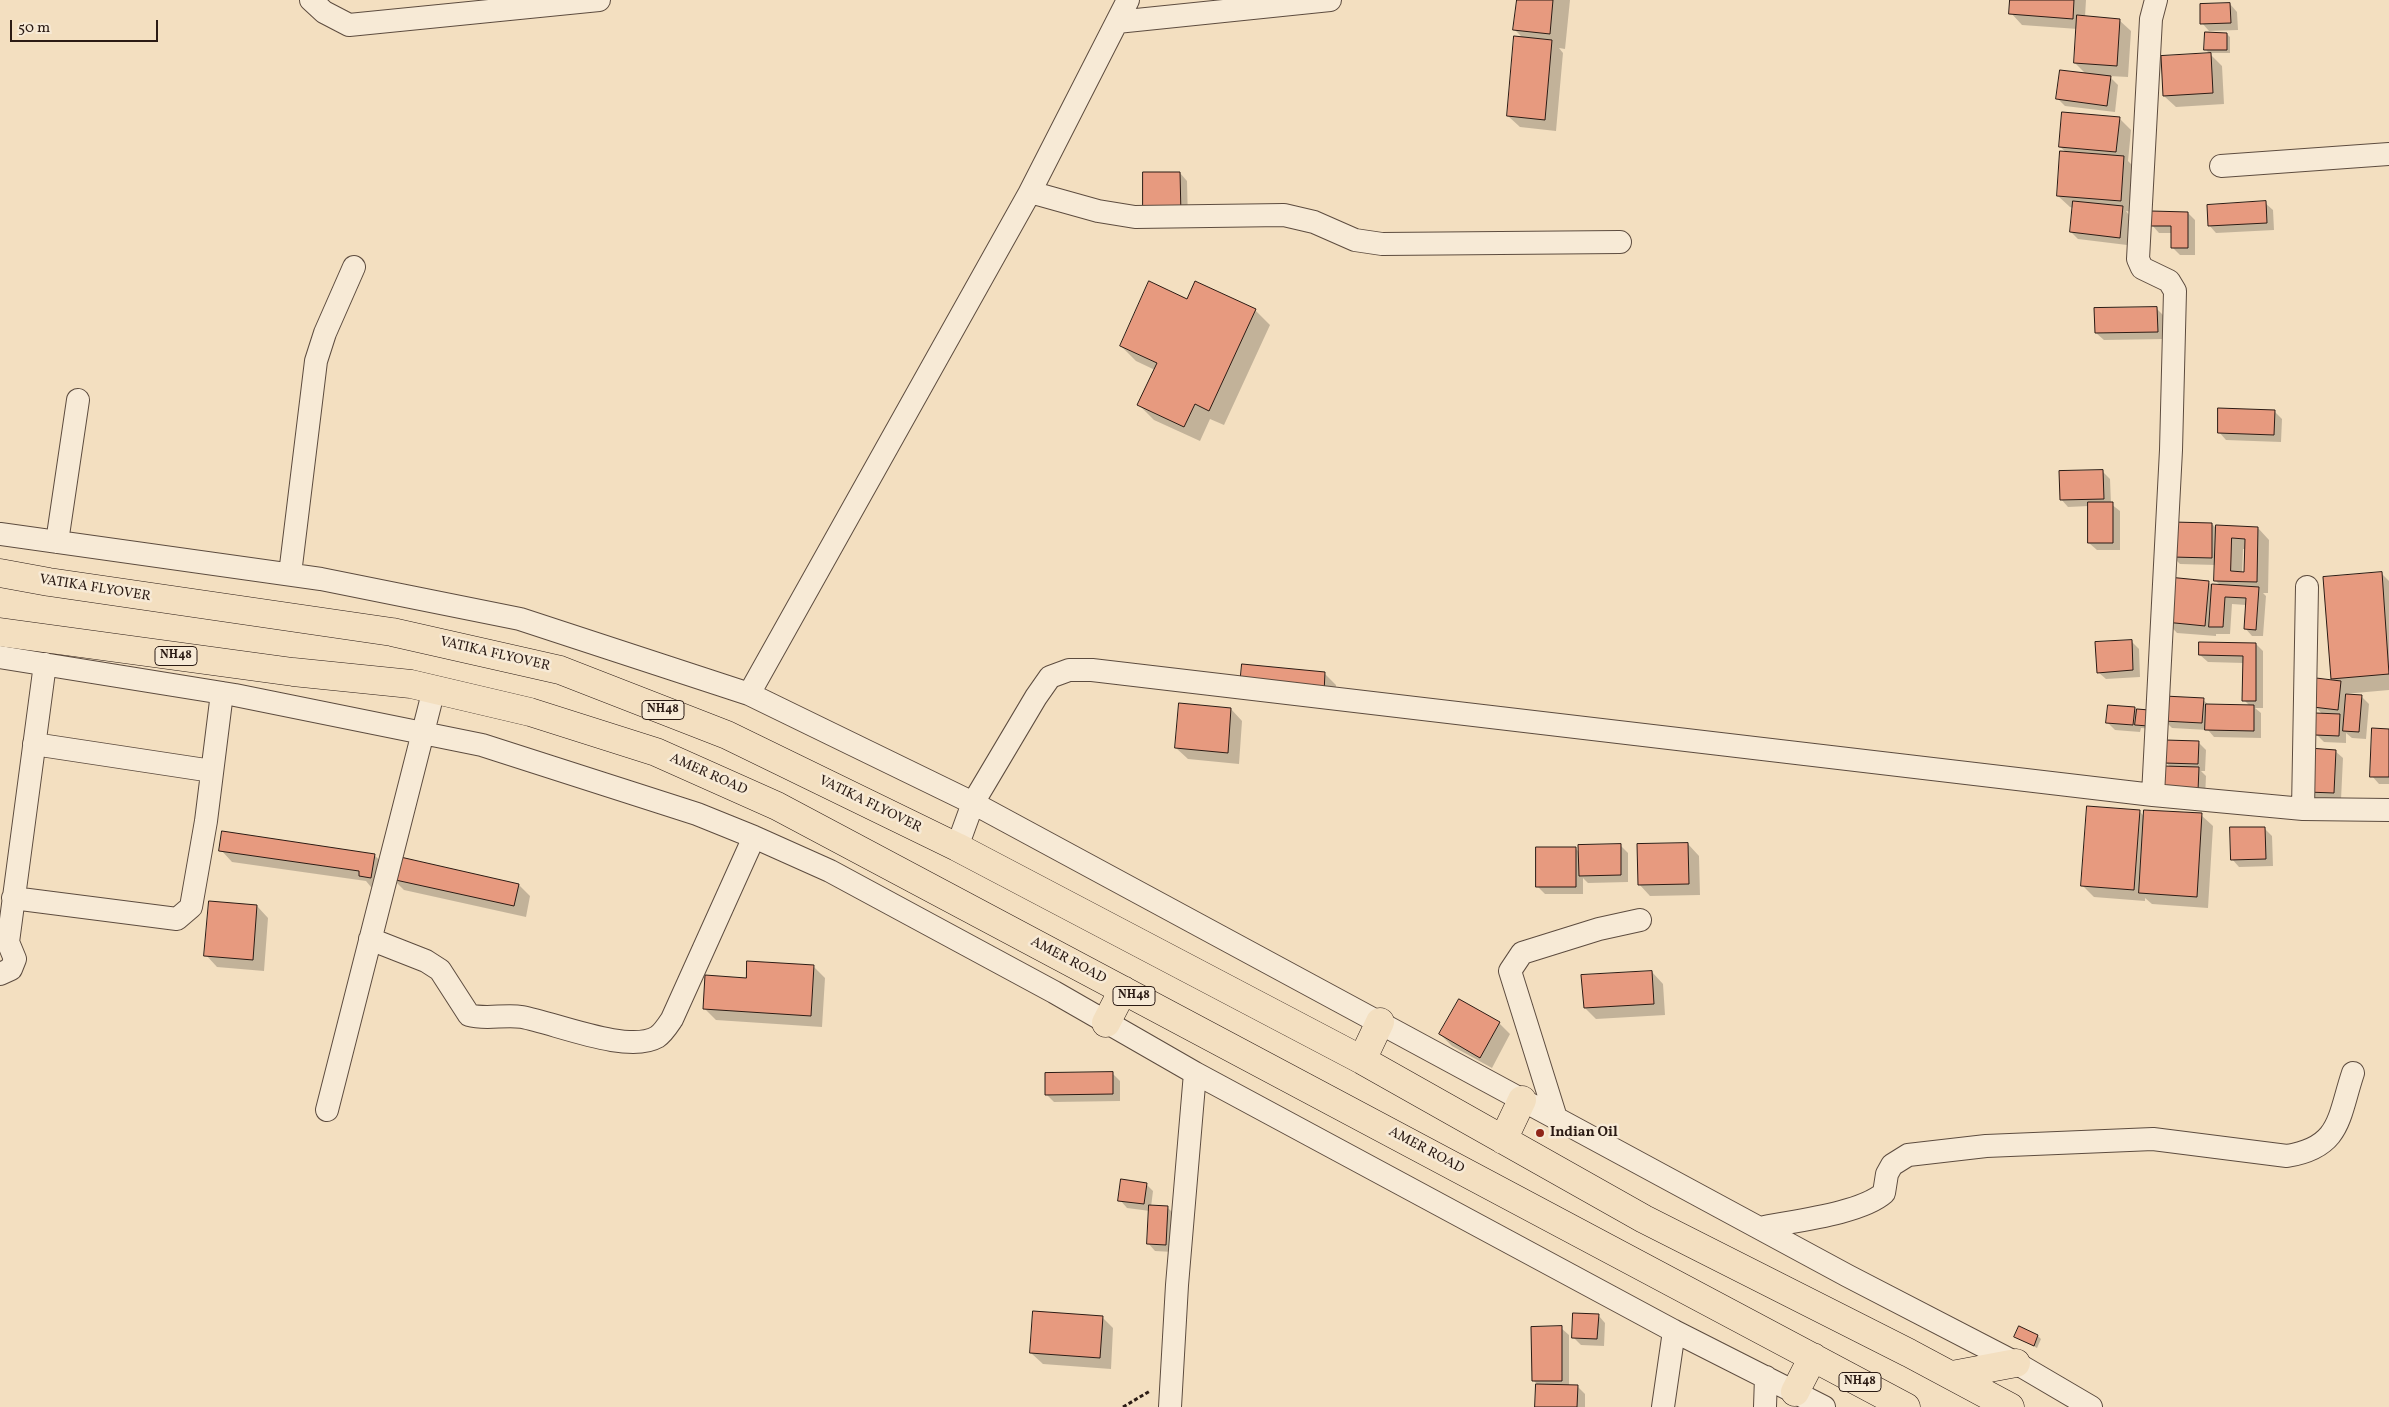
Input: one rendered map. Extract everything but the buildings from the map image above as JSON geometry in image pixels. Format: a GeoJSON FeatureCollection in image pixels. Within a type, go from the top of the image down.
{"type":"FeatureCollection","features":[{"type":"Feature","properties":{"kind":"highway","name":"VATIKA FLYOVER"},"geometry":{"type":"LineString","coordinates":[[0,573],[49,582],[392,632],[560,670],[732,738],[957,847]]}},
{"type":"Feature","properties":{"kind":"highway","name":"NH48"},"geometry":{"type":"LineString","coordinates":[[0,632],[293,672],[411,684],[434,689]]}},
{"type":"Feature","properties":{"kind":"highway","name":"AMER ROAD"},"geometry":{"type":"LineString","coordinates":[[434,689],[530,712],[656,752],[778,806],[1813,1357]]}},
{"type":"Feature","properties":{"kind":"highway","name":"NH48"},"geometry":{"type":"LineString","coordinates":[[957,847],[1362,1060],[1644,1219],[2010,1407]]}},
{"type":"Feature","properties":{"kind":"highway"},"geometry":{"type":"LineString","coordinates":[[1106,1022],[1123,990]]}},
{"type":"Feature","properties":{"kind":"highway"},"geometry":{"type":"LineString","coordinates":[[1362,1060],[1380,1022]]}},
{"type":"Feature","properties":{"kind":"highway"},"geometry":{"type":"LineString","coordinates":[[1503,1140],[1522,1100]]}},
{"type":"Feature","properties":{"kind":"highway","name":"NH48"},"geometry":{"type":"LineString","coordinates":[[1813,1357],[1906,1407]]}},
{"type":"Feature","properties":{"kind":"highway"},"geometry":{"type":"LineString","coordinates":[[1795,1392],[1813,1357]]}},
{"type":"Feature","properties":{"kind":"highway"},"geometry":{"type":"LineString","coordinates":[[1952,1376],[2016,1363]]}},
{"type":"Feature","properties":{"kind":"street"},"geometry":{"type":"LineString","coordinates":[[311,0],[324,12],[349,25],[599,0]]}},
{"type":"Feature","properties":{"kind":"street"},"geometry":{"type":"LineString","coordinates":[[750,694],[1030,192],[1128,0]]}},
{"type":"Feature","properties":{"kind":"street"},"geometry":{"type":"LineString","coordinates":[[1117,22],[1330,0]]}},
{"type":"Feature","properties":{"kind":"street"},"geometry":{"type":"LineString","coordinates":[[2153,795],[2171,450],[2175,291],[2169,281],[2142,268],[2138,259],[2151,19],[2156,0]]}},
{"type":"Feature","properties":{"kind":"street"},"geometry":{"type":"LineString","coordinates":[[2220,166],[2389,154]]}},
{"type":"Feature","properties":{"kind":"street"},"geometry":{"type":"LineString","coordinates":[[1030,192],[1098,211],[1135,217],[1284,215],[1314,222],[1355,240],[1382,244],[1620,242]]}},
{"type":"Feature","properties":{"kind":"street"},"geometry":{"type":"LineString","coordinates":[[290,574],[316,361],[325,333],[354,267]]}},
{"type":"Feature","properties":{"kind":"street"},"geometry":{"type":"LineString","coordinates":[[58,542],[78,400]]}},
{"type":"Feature","properties":{"kind":"street"},"geometry":{"type":"LineString","coordinates":[[0,534],[290,574],[520,619],[750,694],[973,803],[1759,1228],[2016,1363],[2091,1407]]}},
{"type":"Feature","properties":{"kind":"street"},"geometry":{"type":"LineString","coordinates":[[2303,809],[2307,587]]}},
{"type":"Feature","properties":{"kind":"street"},"geometry":{"type":"LineString","coordinates":[[0,657],[222,693],[482,745],[697,814],[754,837],[830,870],[1195,1073],[1674,1331],[1824,1407]]}},
{"type":"Feature","properties":{"kind":"street"},"geometry":{"type":"LineString","coordinates":[[0,974],[12,969],[15,959],[4,941],[14,898],[45,664]]}},
{"type":"Feature","properties":{"kind":"street"},"geometry":{"type":"LineString","coordinates":[[957,847],[973,803],[1036,697],[1050,677],[1069,670],[1092,670],[2153,795],[2303,809],[2389,810]]}},
{"type":"Feature","properties":{"kind":"street"},"geometry":{"type":"LineString","coordinates":[[327,1110],[421,734],[434,689]]}},
{"type":"Feature","properties":{"kind":"street"},"geometry":{"type":"LineString","coordinates":[[14,898],[177,919],[191,907],[222,693]]}},
{"type":"Feature","properties":{"kind":"street"},"geometry":{"type":"LineString","coordinates":[[34,744],[212,771]]}},
{"type":"Feature","properties":{"kind":"street"},"geometry":{"type":"LineString","coordinates":[[370,939],[426,961],[440,970],[469,1015],[477,1017],[523,1017],[626,1042],[645,1040],[657,1036],[672,1019],[754,837]]}},
{"type":"Feature","properties":{"kind":"street"},"geometry":{"type":"LineString","coordinates":[[1556,1118],[1510,971],[1514,961],[1522,953],[1599,929],[1640,920]]}},
{"type":"Feature","properties":{"kind":"street"},"geometry":{"type":"LineString","coordinates":[[1170,1407],[1177,1285],[1195,1073]]}},
{"type":"Feature","properties":{"kind":"street"},"geometry":{"type":"LineString","coordinates":[[1759,1228],[1853,1208],[1874,1201],[1884,1193],[1887,1174],[1892,1165],[1908,1155],[1986,1146],[2153,1139],[2287,1156],[2301,1154],[2319,1146],[2335,1132],[2354,1074]]}},
{"type":"Feature","properties":{"kind":"street"},"geometry":{"type":"LineString","coordinates":[[1663,1407],[1674,1331]]}},
{"type":"Feature","properties":{"kind":"street"},"geometry":{"type":"LineString","coordinates":[[1765,1407],[1766,1377]]}},
{"type":"Feature","properties":{"kind":"path"},"geometry":{"type":"LineString","coordinates":[[1123,1407],[1172,1377]]}},
{"type":"Feature","properties":{"kind":"place","name":"Indian Oil"},"geometry":{"type":"Point","coordinates":[1540,1133]}}]}
